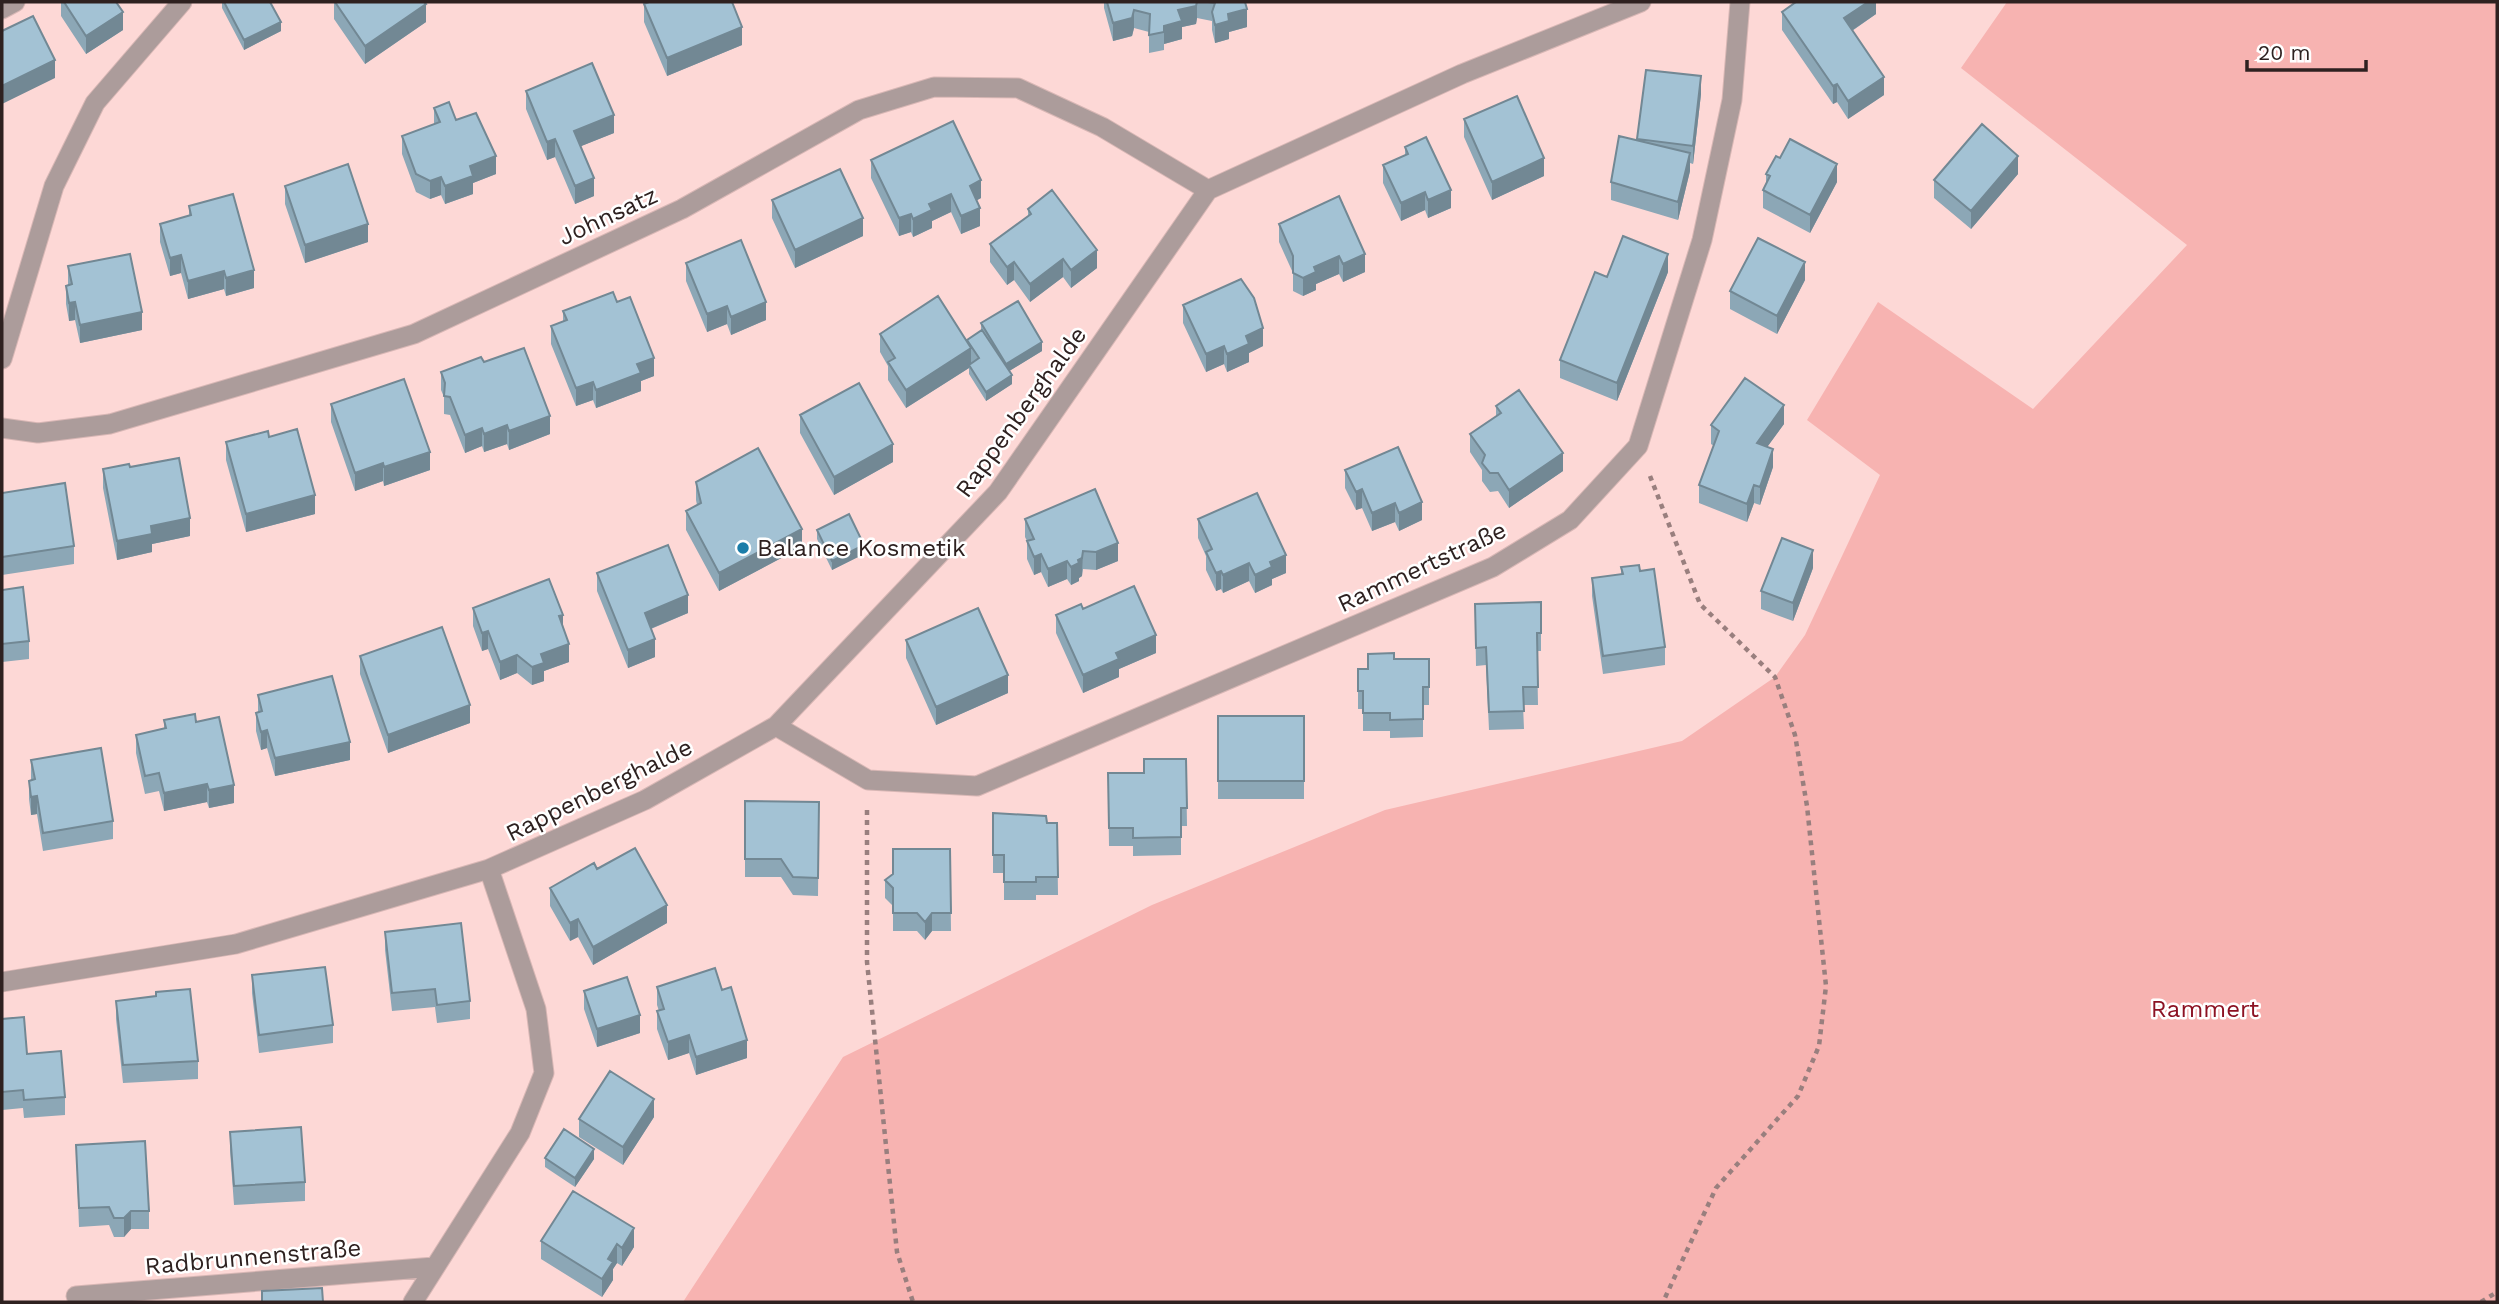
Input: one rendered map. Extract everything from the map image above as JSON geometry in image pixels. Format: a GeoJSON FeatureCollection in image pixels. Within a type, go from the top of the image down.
{"type":"FeatureCollection","features":[{"type":"Feature","properties":{"kind":"street"},"geometry":{"type":"LineString","coordinates":[[2,9],[15,2]]}},
{"type":"Feature","properties":{"kind":"street"},"geometry":{"type":"LineString","coordinates":[[2,359],[54,186],[95,103],[182,2]]}},
{"type":"Feature","properties":{"kind":"street"},"geometry":{"type":"LineString","coordinates":[[1208,190],[1462,74],[1641,2]]}},
{"type":"Feature","properties":{"kind":"street","name":"Rammertstraße"},"geometry":{"type":"LineString","coordinates":[[776,726],[867,780],[977,786],[1493,568],[1570,520],[1638,446],[1702,240],[1732,100],[1740,2]]}},
{"type":"Feature","properties":{"kind":"street","name":"Johnsatz"},"geometry":{"type":"LineString","coordinates":[[2,428],[38,433],[110,424],[414,334],[682,209],[859,110],[934,87],[1018,88],[1102,127],[1208,190]]}},
{"type":"Feature","properties":{"kind":"street","name":"Rappenberghalde"},"geometry":{"type":"LineString","coordinates":[[2,982],[236,944],[489,869],[645,800],[776,726],[998,492],[1208,190]]}},
{"type":"Feature","properties":{"kind":"street"},"geometry":{"type":"LineString","coordinates":[[413,1302],[520,1133],[544,1073],[536,1009],[489,869]]}},
{"type":"Feature","properties":{"kind":"street","name":"Radbrunnenstraße"},"geometry":{"type":"LineString","coordinates":[[76,1296],[434,1267]]}},
{"type":"Feature","properties":{"kind":"path"},"geometry":{"type":"LineString","coordinates":[[1638,446],[1700,604],[1774,677],[1794,735],[1807,806],[1826,986],[1819,1046],[1798,1096],[1716,1188],[1663,1302]]}},
{"type":"Feature","properties":{"kind":"path"},"geometry":{"type":"LineString","coordinates":[[867,780],[867,962],[897,1252],[913,1302]]}},
{"type":"Feature","properties":{"kind":"path"},"geometry":{"type":"LineString","coordinates":[[2482,1302],[2497,1292]]}},
{"type":"Feature","properties":{"kind":"green space","name":"Rammert"},"geometry":{"type":"Polygon","coordinates":[[[2007,2],[2497,2],[2497,1302],[683,1302],[843,1057],[1152,905],[1385,810],[1682,741],[1775,677],[1805,635],[1880,475],[1807,420],[1878,302],[2033,409],[2187,245],[1961,68],[2007,2]]]}},
{"type":"Feature","properties":{"kind":"building"},"geometry":{"type":"Polygon","coordinates":[[[64,2],[116,2],[123,12],[86,36],[64,2]]]}},
{"type":"Feature","properties":{"kind":"building"},"geometry":{"type":"Polygon","coordinates":[[[224,2],[270,2],[281,22],[244,40],[224,2]]]}},
{"type":"Feature","properties":{"kind":"building"},"geometry":{"type":"Polygon","coordinates":[[[335,2],[424,2],[426,4],[365,46],[335,2]]]}},
{"type":"Feature","properties":{"kind":"building"},"geometry":{"type":"Polygon","coordinates":[[[732,2],[742,27],[667,58],[644,4],[732,2]]]}},
{"type":"Feature","properties":{"kind":"building"},"geometry":{"type":"Polygon","coordinates":[[[1107,2],[1197,2],[1196,6],[1178,10],[1182,21],[1164,26],[1164,32],[1149,35],[1150,14],[1134,10],[1132,18],[1113,23],[1107,2]]]}},
{"type":"Feature","properties":{"kind":"building"},"geometry":{"type":"Polygon","coordinates":[[[1208,2],[1245,2],[1247,9],[1228,14],[1229,21],[1215,25],[1212,12],[1215,3],[1208,2]]]}},
{"type":"Feature","properties":{"kind":"building"},"geometry":{"type":"Polygon","coordinates":[[[1796,2],[1868,2],[1844,18],[1884,77],[1848,101],[1837,84],[1833,86],[1782,12],[1796,2]]]}},
{"type":"Feature","properties":{"kind":"building"},"geometry":{"type":"Polygon","coordinates":[[[33,16],[55,60],[2,86],[2,31],[33,16]]]}},
{"type":"Feature","properties":{"kind":"building"},"geometry":{"type":"Polygon","coordinates":[[[592,63],[614,115],[574,131],[594,178],[575,186],[555,139],[547,142],[526,91],[592,63]]]}},
{"type":"Feature","properties":{"kind":"building"},"geometry":{"type":"Polygon","coordinates":[[[1646,70],[1701,76],[1693,146],[1637,139],[1646,70]]]}},
{"type":"Feature","properties":{"kind":"building"},"geometry":{"type":"Polygon","coordinates":[[[1517,96],[1544,158],[1492,182],[1464,119],[1517,96]]]}},
{"type":"Feature","properties":{"kind":"building"},"geometry":{"type":"Polygon","coordinates":[[[449,102],[456,120],[476,113],[496,156],[470,166],[473,176],[445,186],[441,177],[430,181],[416,174],[402,136],[440,122],[434,108],[449,102]]]}},
{"type":"Feature","properties":{"kind":"building"},"geometry":{"type":"Polygon","coordinates":[[[953,121],[981,180],[970,186],[980,208],[961,216],[951,194],[929,204],[932,210],[913,219],[911,214],[899,218],[871,160],[953,121]]]}},
{"type":"Feature","properties":{"kind":"building"},"geometry":{"type":"Polygon","coordinates":[[[1982,124],[2018,156],[1971,211],[1934,180],[1982,124]]]}},
{"type":"Feature","properties":{"kind":"building"},"geometry":{"type":"Polygon","coordinates":[[[1619,136],[1690,153],[1678,202],[1611,182],[1619,136]]]}},
{"type":"Feature","properties":{"kind":"building"},"geometry":{"type":"Polygon","coordinates":[[[1426,137],[1451,190],[1428,200],[1425,192],[1401,203],[1383,165],[1408,154],[1405,147],[1426,137]]]}},
{"type":"Feature","properties":{"kind":"building"},"geometry":{"type":"Polygon","coordinates":[[[1790,139],[1837,164],[1810,215],[1763,190],[1770,176],[1766,174],[1776,156],[1780,158],[1790,139]]]}},
{"type":"Feature","properties":{"kind":"building"},"geometry":{"type":"Polygon","coordinates":[[[348,164],[368,224],[305,245],[285,186],[348,164]]]}},
{"type":"Feature","properties":{"kind":"building"},"geometry":{"type":"Polygon","coordinates":[[[840,169],[863,218],[795,250],[772,200],[840,169]]]}},
{"type":"Feature","properties":{"kind":"building"},"geometry":{"type":"Polygon","coordinates":[[[1052,190],[1097,250],[1071,270],[1063,259],[1030,284],[1014,262],[1007,267],[990,244],[1031,214],[1028,209],[1052,190]]]}},
{"type":"Feature","properties":{"kind":"building"},"geometry":{"type":"Polygon","coordinates":[[[233,194],[254,270],[226,278],[224,271],[188,281],[181,255],[170,258],[160,224],[191,215],[189,206],[233,194]]]}},
{"type":"Feature","properties":{"kind":"building"},"geometry":{"type":"Polygon","coordinates":[[[1339,196],[1365,254],[1343,264],[1339,256],[1314,267],[1316,272],[1303,278],[1293,273],[1293,256],[1279,224],[1339,196]]]}},
{"type":"Feature","properties":{"kind":"building"},"geometry":{"type":"Polygon","coordinates":[[[1623,236],[1668,254],[1617,383],[1560,360],[1595,272],[1607,277],[1623,236]]]}},
{"type":"Feature","properties":{"kind":"building"},"geometry":{"type":"Polygon","coordinates":[[[1758,238],[1805,262],[1777,316],[1730,291],[1758,238]]]}},
{"type":"Feature","properties":{"kind":"building"},"geometry":{"type":"Polygon","coordinates":[[[741,240],[766,302],[731,317],[727,306],[707,314],[686,263],[741,240]]]}},
{"type":"Feature","properties":{"kind":"building"},"geometry":{"type":"Polygon","coordinates":[[[130,254],[142,312],[80,325],[75,302],[69,303],[66,286],[72,284],[68,266],[130,254]]]}},
{"type":"Feature","properties":{"kind":"building"},"geometry":{"type":"Polygon","coordinates":[[[1241,279],[1254,298],[1263,328],[1246,336],[1249,344],[1227,354],[1224,346],[1206,354],[1183,305],[1241,279]]]}},
{"type":"Feature","properties":{"kind":"building"},"geometry":{"type":"Polygon","coordinates":[[[613,292],[617,302],[630,297],[654,358],[637,364],[641,373],[596,390],[593,382],[576,388],[551,326],[567,320],[563,311],[613,292]]]}},
{"type":"Feature","properties":{"kind":"building"},"geometry":{"type":"Polygon","coordinates":[[[938,296],[971,348],[906,390],[888,362],[895,358],[880,334],[938,296]]]}},
{"type":"Feature","properties":{"kind":"building"},"geometry":{"type":"Polygon","coordinates":[[[1018,301],[1042,342],[1006,364],[981,323],[1018,301]]]}},
{"type":"Feature","properties":{"kind":"building"},"geometry":{"type":"Polygon","coordinates":[[[982,330],[1012,375],[986,392],[969,365],[979,358],[967,340],[982,330]]]}},
{"type":"Feature","properties":{"kind":"building"},"geometry":{"type":"Polygon","coordinates":[[[524,348],[550,416],[509,431],[507,425],[484,434],[482,428],[465,435],[450,397],[444,396],[445,383],[441,372],[481,357],[484,362],[524,348]]]}},
{"type":"Feature","properties":{"kind":"building"},"geometry":{"type":"Polygon","coordinates":[[[1745,378],[1784,405],[1757,443],[1773,449],[1760,487],[1754,485],[1747,504],[1699,485],[1719,431],[1711,425],[1745,378]]]}},
{"type":"Feature","properties":{"kind":"building"},"geometry":{"type":"Polygon","coordinates":[[[404,379],[430,452],[355,473],[331,404],[404,379]]]}},
{"type":"Feature","properties":{"kind":"building"},"geometry":{"type":"Polygon","coordinates":[[[859,383],[893,444],[834,477],[800,415],[859,383]]]}},
{"type":"Feature","properties":{"kind":"building"},"geometry":{"type":"Polygon","coordinates":[[[1519,390],[1563,453],[1509,490],[1498,473],[1490,473],[1482,463],[1485,455],[1470,434],[1501,413],[1496,406],[1519,390]]]}},
{"type":"Feature","properties":{"kind":"building"},"geometry":{"type":"Polygon","coordinates":[[[297,429],[315,495],[246,514],[226,442],[268,431],[269,437],[297,429]]]}},
{"type":"Feature","properties":{"kind":"building"},"geometry":{"type":"Polygon","coordinates":[[[1398,447],[1422,502],[1399,513],[1395,503],[1372,513],[1362,489],[1356,492],[1345,470],[1398,447]]]}},
{"type":"Feature","properties":{"kind":"building"},"geometry":{"type":"Polygon","coordinates":[[[758,448],[802,529],[719,573],[686,511],[701,503],[696,482],[758,448]]]}},
{"type":"Feature","properties":{"kind":"building"},"geometry":{"type":"Polygon","coordinates":[[[179,458],[190,518],[151,526],[152,534],[117,541],[103,469],[179,458]]]}},
{"type":"Feature","properties":{"kind":"building"},"geometry":{"type":"Polygon","coordinates":[[[65,483],[74,546],[2,557],[2,493],[65,483]]]}},
{"type":"Feature","properties":{"kind":"building"},"geometry":{"type":"Polygon","coordinates":[[[1095,489],[1118,543],[1096,552],[1083,551],[1079,563],[1071,567],[1067,561],[1048,569],[1041,554],[1034,557],[1027,541],[1034,539],[1025,519],[1095,489]]]}},
{"type":"Feature","properties":{"kind":"building"},"geometry":{"type":"Polygon","coordinates":[[[1257,493],[1286,555],[1270,562],[1272,567],[1255,575],[1249,563],[1223,575],[1221,571],[1216,573],[1206,552],[1212,549],[1198,519],[1257,493]]]}},
{"type":"Feature","properties":{"kind":"building"},"geometry":{"type":"Polygon","coordinates":[[[849,514],[864,545],[832,561],[817,530],[849,514]]]}},
{"type":"Feature","properties":{"kind":"building"},"geometry":{"type":"Polygon","coordinates":[[[1782,538],[1813,550],[1793,603],[1761,591],[1782,538]]]}},
{"type":"Feature","properties":{"kind":"building"},"geometry":{"type":"Polygon","coordinates":[[[668,545],[688,595],[645,613],[655,639],[628,650],[597,573],[668,545]]]}},
{"type":"Feature","properties":{"kind":"building"},"geometry":{"type":"Polygon","coordinates":[[[1639,565],[1640,571],[1654,569],[1665,647],[1603,656],[1592,578],[1623,574],[1621,567],[1639,565]]]}},
{"type":"Feature","properties":{"kind":"building"},"geometry":{"type":"Polygon","coordinates":[[[549,579],[563,615],[559,616],[569,644],[541,654],[544,663],[532,667],[517,655],[500,662],[488,631],[482,633],[473,608],[549,579]]]}},
{"type":"Feature","properties":{"kind":"building"},"geometry":{"type":"Polygon","coordinates":[[[1134,586],[1156,635],[1116,653],[1119,659],[1083,675],[1056,615],[1081,604],[1083,609],[1134,586]]]}},
{"type":"Feature","properties":{"kind":"building"},"geometry":{"type":"Polygon","coordinates":[[[23,587],[29,641],[2,644],[2,590],[23,587]]]}},
{"type":"Feature","properties":{"kind":"building"},"geometry":{"type":"Polygon","coordinates":[[[1541,602],[1541,633],[1537,633],[1538,687],[1523,687],[1524,711],[1489,712],[1486,647],[1476,648],[1475,604],[1541,602]]]}},
{"type":"Feature","properties":{"kind":"building"},"geometry":{"type":"Polygon","coordinates":[[[978,608],[1008,675],[936,707],[906,640],[978,608]]]}},
{"type":"Feature","properties":{"kind":"building"},"geometry":{"type":"Polygon","coordinates":[[[442,627],[470,705],[388,735],[360,656],[442,627]]]}},
{"type":"Feature","properties":{"kind":"building"},"geometry":{"type":"Polygon","coordinates":[[[1394,653],[1394,659],[1429,659],[1429,687],[1423,687],[1423,719],[1390,720],[1390,713],[1363,713],[1363,691],[1358,691],[1358,669],[1368,669],[1368,654],[1394,653]]]}},
{"type":"Feature","properties":{"kind":"building"},"geometry":{"type":"Polygon","coordinates":[[[332,676],[350,742],[275,758],[267,730],[261,732],[256,713],[262,711],[258,695],[332,676]]]}},
{"type":"Feature","properties":{"kind":"building"},"geometry":{"type":"Polygon","coordinates":[[[195,714],[196,722],[219,717],[234,785],[209,790],[207,784],[164,793],[159,773],[145,776],[136,735],[166,728],[164,720],[195,714]]]}},
{"type":"Feature","properties":{"kind":"building"},"geometry":{"type":"Polygon","coordinates":[[[1218,716],[1304,716],[1304,781],[1218,781],[1218,716]]]}},
{"type":"Feature","properties":{"kind":"building"},"geometry":{"type":"Polygon","coordinates":[[[101,748],[113,821],[43,833],[37,796],[31,797],[29,781],[35,779],[31,760],[101,748]]]}},
{"type":"Feature","properties":{"kind":"building"},"geometry":{"type":"Polygon","coordinates":[[[1144,759],[1186,759],[1187,808],[1181,808],[1181,837],[1133,838],[1133,828],[1109,828],[1108,773],[1144,773],[1144,759]]]}},
{"type":"Feature","properties":{"kind":"building"},"geometry":{"type":"Polygon","coordinates":[[[745,801],[819,802],[818,878],[793,877],[781,859],[745,859],[745,801]]]}},
{"type":"Feature","properties":{"kind":"building"},"geometry":{"type":"Polygon","coordinates":[[[993,813],[1046,816],[1047,823],[1057,823],[1058,877],[1036,877],[1036,882],[1004,882],[1004,855],[993,855],[993,813]]]}},
{"type":"Feature","properties":{"kind":"building"},"geometry":{"type":"Polygon","coordinates":[[[635,848],[667,905],[593,947],[578,919],[570,923],[550,888],[594,863],[597,869],[635,848]]]}},
{"type":"Feature","properties":{"kind":"building"},"geometry":{"type":"Polygon","coordinates":[[[893,849],[950,849],[951,913],[932,913],[925,922],[917,913],[893,913],[893,888],[885,880],[893,874],[893,849]]]}},
{"type":"Feature","properties":{"kind":"building"},"geometry":{"type":"Polygon","coordinates":[[[461,923],[470,1001],[437,1005],[435,989],[392,993],[385,932],[461,923]]]}},
{"type":"Feature","properties":{"kind":"building"},"geometry":{"type":"Polygon","coordinates":[[[325,967],[333,1025],[259,1035],[252,975],[325,967]]]}},
{"type":"Feature","properties":{"kind":"building"},"geometry":{"type":"Polygon","coordinates":[[[715,968],[722,990],[731,987],[747,1040],[696,1057],[689,1035],[668,1042],[657,1011],[664,1009],[657,987],[715,968]]]}},
{"type":"Feature","properties":{"kind":"building"},"geometry":{"type":"Polygon","coordinates":[[[627,977],[640,1015],[597,1029],[584,991],[627,977]]]}},
{"type":"Feature","properties":{"kind":"building"},"geometry":{"type":"Polygon","coordinates":[[[190,989],[198,1061],[123,1065],[116,1001],[156,996],[156,992],[190,989]]]}},
{"type":"Feature","properties":{"kind":"building"},"geometry":{"type":"Polygon","coordinates":[[[24,1017],[27,1054],[61,1051],[65,1097],[24,1100],[23,1090],[2,1092],[2,1019],[24,1017]]]}},
{"type":"Feature","properties":{"kind":"building"},"geometry":{"type":"Polygon","coordinates":[[[610,1071],[654,1099],[623,1147],[579,1119],[610,1071]]]}},
{"type":"Feature","properties":{"kind":"building"},"geometry":{"type":"Polygon","coordinates":[[[301,1127],[305,1182],[234,1186],[230,1132],[301,1127]]]}},
{"type":"Feature","properties":{"kind":"building"},"geometry":{"type":"Polygon","coordinates":[[[564,1129],[594,1149],[575,1178],[545,1158],[564,1129]]]}},
{"type":"Feature","properties":{"kind":"building"},"geometry":{"type":"Polygon","coordinates":[[[145,1141],[149,1211],[131,1211],[124,1218],[114,1218],[109,1207],[79,1208],[76,1145],[145,1141]]]}},
{"type":"Feature","properties":{"kind":"building"},"geometry":{"type":"Polygon","coordinates":[[[573,1191],[634,1228],[622,1248],[617,1244],[608,1259],[613,1262],[602,1279],[541,1241],[573,1191]]]}},
{"type":"Feature","properties":{"kind":"building"},"geometry":{"type":"Polygon","coordinates":[[[322,1288],[323,1302],[262,1302],[262,1291],[322,1288]]]}},
{"type":"Feature","properties":{"kind":"place","name":"Balance Kosmetik"},"geometry":{"type":"Point","coordinates":[743,548]}}]}
